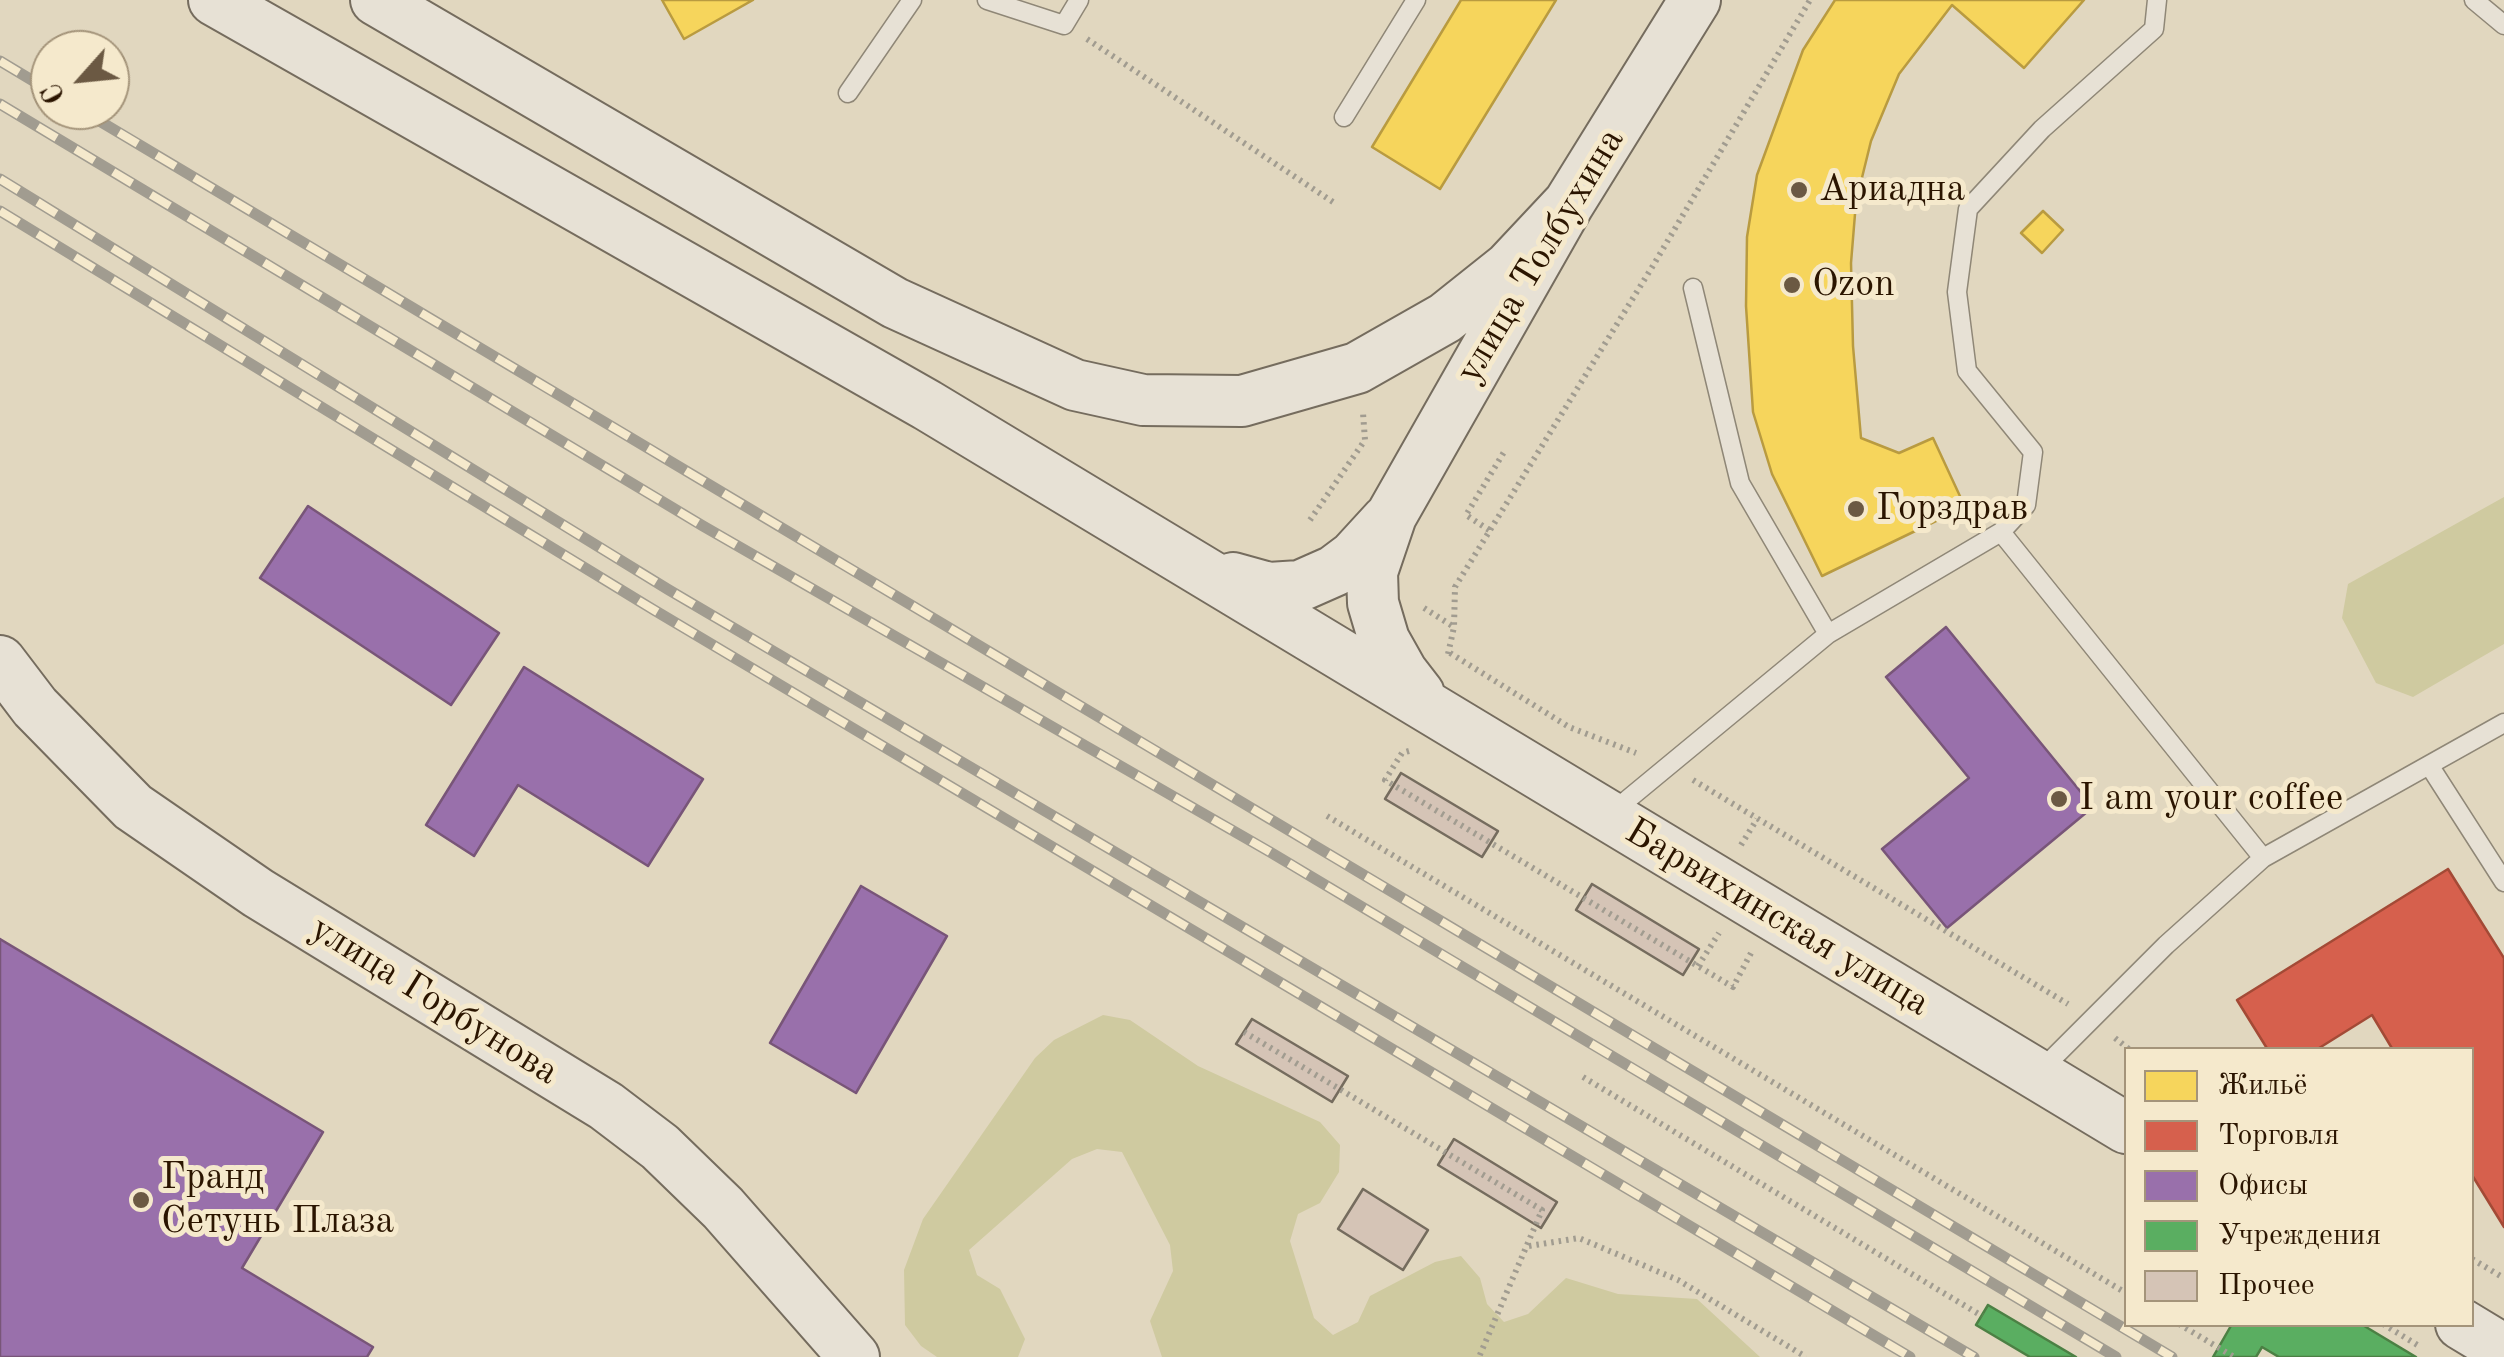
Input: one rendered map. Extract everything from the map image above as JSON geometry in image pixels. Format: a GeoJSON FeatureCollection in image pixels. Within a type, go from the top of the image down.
{"type":"FeatureCollection","features":[{"type":"Feature","properties":{"kind":"street","name":"Барвихинская улица"},"geometry":{"type":"LineString","coordinates":[[214,0],[928,405],[2124,1127]]}},
{"type":"Feature","properties":{"kind":"street"},"geometry":{"type":"LineString","coordinates":[[376,0],[895,303],[1075,385],[1142,400],[1242,400],[1356,368],[1445,318],[1510,266],[1569,203]]}},
{"type":"Feature","properties":{"kind":"street","name":"улица Толбухина"},"geometry":{"type":"LineString","coordinates":[[1428,706],[1384,640],[1373,603],[1372,572],[1391,516],[1569,203],[1696,0]]}},
{"type":"Feature","properties":{"kind":"street","name":"улица Толбухина"},"geometry":{"type":"LineString","coordinates":[[1206,571],[1269,588],[1300,586],[1354,556],[1391,516]]}},
{"type":"Feature","properties":{"kind":"street","name":"улица Горбунова"},"geometry":{"type":"LineString","coordinates":[[0,661],[35,707],[133,807],[258,892],[606,1106],[660,1147],[723,1208],[840,1352]]}},
{"type":"Feature","properties":{"kind":"street"},"geometry":{"type":"LineString","coordinates":[[2442,1337],[2504,1350]]}},
{"type":"Feature","properties":{"kind":"lane"},"geometry":{"type":"LineString","coordinates":[[848,94],[912,0]]}},
{"type":"Feature","properties":{"kind":"lane"},"geometry":{"type":"LineString","coordinates":[[987,0],[1064,25],[1079,0]]}},
{"type":"Feature","properties":{"kind":"lane"},"geometry":{"type":"LineString","coordinates":[[1344,117],[1416,0]]}},
{"type":"Feature","properties":{"kind":"lane"},"geometry":{"type":"LineString","coordinates":[[1609,816],[1828,634],[2001,532],[2026,505],[2032,452],[1967,372],[1957,292],[1968,208],[2042,129],[2154,29],[2157,0]]}},
{"type":"Feature","properties":{"kind":"lane"},"geometry":{"type":"LineString","coordinates":[[2474,0],[2504,26]]}},
{"type":"Feature","properties":{"kind":"lane"},"geometry":{"type":"LineString","coordinates":[[1693,288],[1740,484],[1828,634]]}},
{"type":"Feature","properties":{"kind":"lane"},"geometry":{"type":"LineString","coordinates":[[2001,532],[2263,858]]}},
{"type":"Feature","properties":{"kind":"lane"},"geometry":{"type":"LineString","coordinates":[[2036,1075],[2166,945],[2263,858],[2504,722]]}},
{"type":"Feature","properties":{"kind":"lane"},"geometry":{"type":"LineString","coordinates":[[2429,766],[2504,882]]}},
{"type":"Feature","properties":{"kind":"path"},"geometry":{"type":"LineString","coordinates":[[1428,706],[1454,628],[1455,587],[1654,264],[1810,0]]}},
{"type":"Feature","properties":{"kind":"path"},"geometry":{"type":"LineString","coordinates":[[1064,25],[1336,204]]}},
{"type":"Feature","properties":{"kind":"path"},"geometry":{"type":"LineString","coordinates":[[1310,520],[1365,440],[1362,397]]}},
{"type":"Feature","properties":{"kind":"path"},"geometry":{"type":"LineString","coordinates":[[1489,530],[1466,515],[1504,452]]}},
{"type":"Feature","properties":{"kind":"path"},"geometry":{"type":"LineString","coordinates":[[1448,652],[1570,727],[1668,766],[2092,1018],[2126,1047]]}},
{"type":"Feature","properties":{"kind":"path"},"geometry":{"type":"LineString","coordinates":[[1394,786],[1733,987],[1754,948]]}},
{"type":"Feature","properties":{"kind":"path"},"geometry":{"type":"LineString","coordinates":[[1327,816],[2124,1292]]}},
{"type":"Feature","properties":{"kind":"path"},"geometry":{"type":"LineString","coordinates":[[1698,966],[1722,927]]}},
{"type":"Feature","properties":{"kind":"path"},"geometry":{"type":"LineString","coordinates":[[1244,1032],[1542,1210],[1479,1357]]}},
{"type":"Feature","properties":{"kind":"path"},"geometry":{"type":"LineString","coordinates":[[1583,1077],[1982,1316]]}},
{"type":"Feature","properties":{"kind":"path"},"geometry":{"type":"LineString","coordinates":[[1527,1246],[1580,1238],[1678,1280],[1806,1357]]}},
{"type":"Feature","properties":{"kind":"path"},"geometry":{"type":"LineString","coordinates":[[2474,1260],[2504,1278]]}},
{"type":"Feature","properties":{"kind":"path"},"geometry":{"type":"LineString","coordinates":[[2184,1327],[2234,1357]]}},
{"type":"Feature","properties":{"kind":"path"},"geometry":{"type":"LineString","coordinates":[[2397,1327],[2442,1337]]}},
{"type":"Feature","properties":{"kind":"shaded area"},"geometry":{"type":"Polygon","coordinates":[[[2504,497],[2504,644],[2413,697],[2376,683],[2342,618],[2348,584],[2504,497]]]}},
{"type":"Feature","properties":{"kind":"shaded area"},"geometry":{"type":"Polygon","coordinates":[[[1103,1015],[1130,1020],[1198,1066],[1320,1122],[1340,1145],[1339,1172],[1320,1203],[1298,1214],[1290,1241],[1314,1318],[1333,1335],[1358,1322],[1370,1296],[1435,1262],[1461,1256],[1480,1278],[1487,1304],[1504,1322],[1528,1314],[1566,1278],[1618,1294],[1697,1299],[1760,1357],[1162,1357],[1150,1321],[1173,1271],[1170,1245],[1122,1152],[1097,1149],[1072,1159],[969,1250],[977,1275],[1000,1289],[1025,1339],[1018,1357],[937,1357],[921,1346],[905,1325],[904,1270],[923,1219],[1035,1058],[1054,1040],[1103,1015]]]}},
{"type":"Feature","properties":{"kind":"building: Жильё"},"geometry":{"type":"Polygon","coordinates":[[[662,0],[753,0],[684,39],[662,0]]]}},
{"type":"Feature","properties":{"kind":"building: Жильё"},"geometry":{"type":"Polygon","coordinates":[[[1461,0],[1556,0],[1440,189],[1372,147],[1461,0]]]}},
{"type":"Feature","properties":{"kind":"building: Жильё"},"geometry":{"type":"Polygon","coordinates":[[[1835,0],[2084,0],[2024,68],[1952,5],[1899,74],[1871,141],[1856,202],[1851,263],[1861,438],[1899,453],[1933,438],[1965,507],[1822,576],[1772,474],[1753,412],[1746,306],[1747,237],[1757,175],[1803,50],[1835,0]]]}},
{"type":"Feature","properties":{"kind":"building: Жильё"},"geometry":{"type":"Polygon","coordinates":[[[2043,211],[2063,230],[2042,253],[2021,233],[2043,211]]]}},
{"type":"Feature","properties":{"kind":"building: Торговля"},"geometry":{"type":"Polygon","coordinates":[[[2448,869],[2504,958],[2504,1227],[2474,1178],[2474,1047],[2391,1047],[2372,1015],[2321,1047],[2266,1047],[2237,1000],[2448,869]]]}},
{"type":"Feature","properties":{"kind":"building: Офисы"},"geometry":{"type":"Polygon","coordinates":[[[308,506],[499,633],[451,705],[260,578],[308,506]]]}},
{"type":"Feature","properties":{"kind":"building: Офисы"},"geometry":{"type":"Polygon","coordinates":[[[1946,627],[2093,807],[1947,928],[1882,849],[1969,778],[1886,677],[1946,627]]]}},
{"type":"Feature","properties":{"kind":"building: Офисы"},"geometry":{"type":"Polygon","coordinates":[[[524,667],[703,779],[648,866],[518,785],[474,856],[426,825],[524,667]]]}},
{"type":"Feature","properties":{"kind":"building: Офисы"},"geometry":{"type":"Polygon","coordinates":[[[861,886],[947,936],[856,1093],[770,1043],[861,886]]]}},
{"type":"Feature","properties":{"kind":"building: Офисы","name":"Гранд Сетунь Плаза"},"geometry":{"type":"Polygon","coordinates":[[[0,939],[323,1132],[242,1268],[373,1347],[367,1357],[0,1357],[0,939]]]}},
{"type":"Feature","properties":{"kind":"building: Учреждения"},"geometry":{"type":"Polygon","coordinates":[[[1988,1305],[2076,1357],[2030,1357],[1976,1325],[1988,1305]]]}},
{"type":"Feature","properties":{"kind":"building: Учреждения"},"geometry":{"type":"Polygon","coordinates":[[[2230,1327],[2366,1327],[2416,1357],[2279,1357],[2262,1347],[2256,1357],[2213,1357],[2230,1327]]]}},
{"type":"Feature","properties":{"kind":"building: Прочее"},"geometry":{"type":"Polygon","coordinates":[[[1401,773],[1498,831],[1482,857],[1385,799],[1401,773]]]}},
{"type":"Feature","properties":{"kind":"building: Прочее"},"geometry":{"type":"Polygon","coordinates":[[[1592,884],[1699,949],[1683,975],[1576,910],[1592,884]]]}},
{"type":"Feature","properties":{"kind":"building: Прочее"},"geometry":{"type":"Polygon","coordinates":[[[1252,1019],[1348,1076],[1332,1102],[1236,1044],[1252,1019]]]}},
{"type":"Feature","properties":{"kind":"building: Прочее"},"geometry":{"type":"Polygon","coordinates":[[[1454,1139],[1557,1202],[1541,1228],[1438,1165],[1454,1139]]]}},
{"type":"Feature","properties":{"kind":"building: Прочее"},"geometry":{"type":"Polygon","coordinates":[[[1363,1189],[1428,1230],[1403,1270],[1338,1229],[1363,1189]]]}},
{"type":"Feature","properties":{"kind":"railway"},"geometry":{"type":"LineString","coordinates":[[0,61],[30,79]]}},
{"type":"Feature","properties":{"kind":"railway"},"geometry":{"type":"LineString","coordinates":[[0,104],[703,526],[1270,852],[2116,1357]]}},
{"type":"Feature","properties":{"kind":"railway"},"geometry":{"type":"LineString","coordinates":[[115,130],[2172,1357]]}},
{"type":"Feature","properties":{"kind":"railway"},"geometry":{"type":"LineString","coordinates":[[0,179],[669,590],[1974,1357]]}},
{"type":"Feature","properties":{"kind":"railway"},"geometry":{"type":"LineString","coordinates":[[0,211],[654,610],[1910,1357]]}},
{"type":"Feature","properties":{"kind":"place","name":"Ариадна"},"geometry":{"type":"Point","coordinates":[1799,190]}},
{"type":"Feature","properties":{"kind":"place","name":"Ozon"},"geometry":{"type":"Point","coordinates":[1792,285]}},
{"type":"Feature","properties":{"kind":"place","name":"Горздрав"},"geometry":{"type":"Point","coordinates":[1856,509]}},
{"type":"Feature","properties":{"kind":"place","name":"I am your coffee"},"geometry":{"type":"Point","coordinates":[2059,799]}},
{"type":"Feature","properties":{"kind":"place","name":"Гранд Сетунь Плаза"},"geometry":{"type":"Point","coordinates":[141,1200]}}]}
